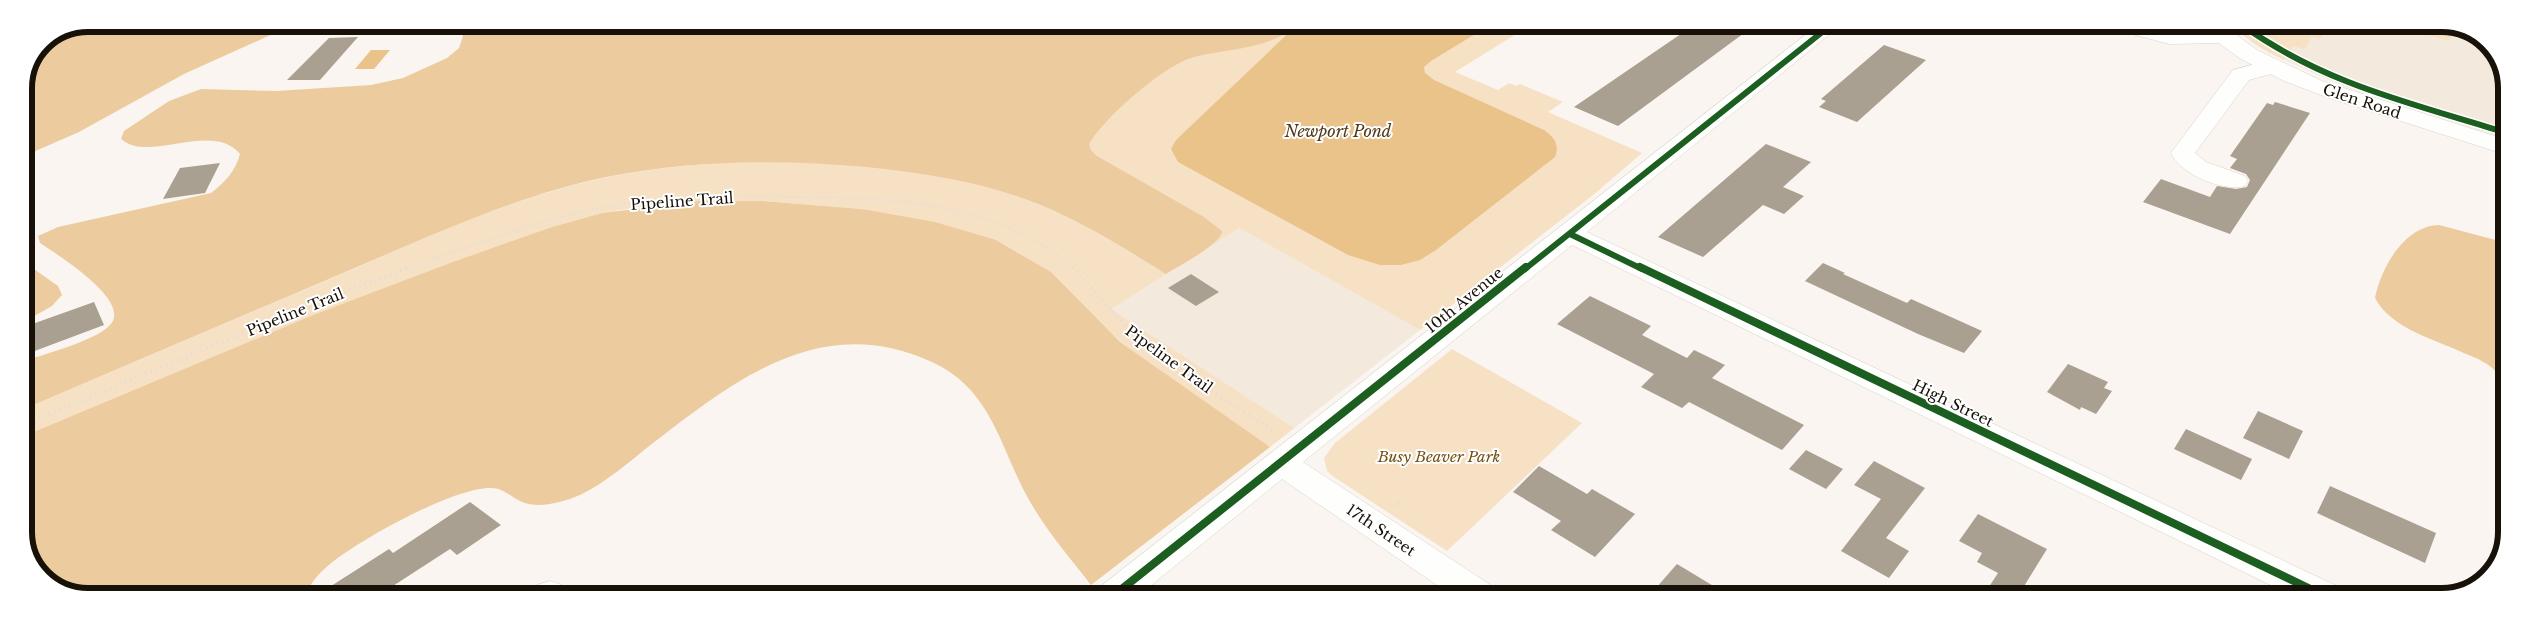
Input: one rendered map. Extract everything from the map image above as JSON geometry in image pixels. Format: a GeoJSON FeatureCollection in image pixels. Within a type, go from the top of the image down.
{"type":"FeatureCollection","features":[{"type":"Feature","properties":{"kind":"street","name":"10th Avenue"},"geometry":{"type":"LineString","coordinates":[[1123,588],[1822,32]]}},
{"type":"Feature","properties":{"kind":"street","name":"Glen Road"},"geometry":{"type":"LineString","coordinates":[[2146,32],[2169,38],[2210,32]]}},
{"type":"Feature","properties":{"kind":"street","name":"Glen Road"},"geometry":{"type":"LineString","coordinates":[[2218,32],[2270,67],[2328,91],[2498,145]]}},
{"type":"Feature","properties":{"kind":"street"},"geometry":{"type":"LineString","coordinates":[[2236,181],[2193,165],[2184,158],[2183,153],[2238,79],[2246,73],[2270,67]]}},
{"type":"Feature","properties":{"kind":"street","name":"High Street"},"geometry":{"type":"LineString","coordinates":[[1570,234],[2308,588]]}},
{"type":"Feature","properties":{"kind":"street","name":"17th Street"},"geometry":{"type":"LineString","coordinates":[[1291,456],[1469,588]]}},
{"type":"Feature","properties":{"kind":"shaded area"},"geometry":{"type":"Polygon","coordinates":[[[88,32],[277,32],[184,74],[79,132],[32,152],[33,81],[37,67],[49,49],[57,42],[77,34],[88,32]]]}},
{"type":"Feature","properties":{"kind":"shaded area"},"geometry":{"type":"Polygon","coordinates":[[[460,32],[1288,32],[1275,39],[1249,47],[1194,57],[1167,70],[1136,93],[1121,107],[1089,144],[1091,150],[1097,156],[1204,217],[1222,231],[1220,236],[1208,248],[1166,274],[1072,219],[1017,196],[975,184],[910,172],[833,164],[768,162],[671,167],[606,177],[572,185],[505,206],[33,405],[33,358],[102,332],[109,326],[114,316],[111,304],[103,292],[76,268],[40,243],[38,236],[58,227],[211,193],[229,176],[240,154],[228,145],[214,141],[197,141],[147,147],[133,145],[121,139],[124,131],[169,101],[201,89],[276,91],[371,85],[403,78],[447,58],[459,48],[463,36],[460,32]]]}},
{"type":"Feature","properties":{"kind":"shaded area"},"geometry":{"type":"Polygon","coordinates":[[[2239,32],[2443,32],[2464,37],[2485,51],[2494,67],[2498,84],[2498,136],[2343,86],[2269,53],[2239,32]]]}},
{"type":"Feature","properties":{"kind":"shaded area"},"geometry":{"type":"Polygon","coordinates":[[[1081,139],[1420,330],[1270,447],[966,243],[1081,139]]]}},
{"type":"Feature","properties":{"kind":"shaded area"},"geometry":{"type":"Polygon","coordinates":[[[699,201],[762,201],[862,209],[935,222],[996,240],[1051,272],[1120,342],[1270,447],[1091,585],[1032,505],[994,424],[970,389],[953,374],[932,362],[892,348],[854,344],[817,348],[782,359],[749,376],[716,396],[684,419],[609,478],[574,498],[551,504],[536,505],[522,502],[496,488],[475,490],[454,496],[431,505],[362,542],[330,564],[319,574],[309,588],[88,588],[60,580],[46,569],[40,560],[33,536],[33,432],[313,315],[552,227],[602,213],[699,201]]]}},
{"type":"Feature","properties":{"kind":"shaded area"},"geometry":{"type":"Polygon","coordinates":[[[2439,225],[2498,241],[2498,376],[2486,363],[2403,326],[2382,309],[2375,298],[2383,274],[2396,251],[2415,233],[2426,227],[2439,225]]]}},
{"type":"Feature","properties":{"kind":"shaded area"},"geometry":{"type":"Polygon","coordinates":[[[32,268],[58,286],[62,295],[52,306],[33,317],[32,268]]]}},
{"type":"Feature","properties":{"kind":"green space"},"geometry":{"type":"Polygon","coordinates":[[[1189,32],[1520,32],[1455,72],[1498,90],[1509,83],[1516,86],[1520,84],[1563,102],[1548,112],[1642,153],[1593,195],[1420,330],[1239,228],[1211,246],[1222,235],[1097,156],[1091,150],[1089,144],[1018,196],[1077,221],[1166,274],[1111,309],[1294,428],[1270,447],[1139,357],[1100,323],[1051,272],[1003,243],[862,209],[762,201],[699,201],[639,207],[602,213],[552,227],[313,315],[33,432],[33,405],[424,238],[513,203],[574,185],[655,169],[738,162],[793,162],[1189,32]]]}},
{"type":"Feature","properties":{"kind":"green space"},"geometry":{"type":"Polygon","coordinates":[[[2239,32],[2248,32],[2286,57],[2284,60],[2259,47],[2239,32]]]}},
{"type":"Feature","properties":{"kind":"green space"},"geometry":{"type":"Polygon","coordinates":[[[2256,32],[2325,32],[2320,39],[2312,37],[2305,49],[2293,46],[2288,54],[2256,32]]]}},
{"type":"Feature","properties":{"kind":"green space"},"geometry":{"type":"Polygon","coordinates":[[[2417,32],[2453,34],[2449,41],[2417,32]]]}},
{"type":"Feature","properties":{"kind":"green space","name":"Busy Beaver Park"},"geometry":{"type":"Polygon","coordinates":[[[1452,349],[1582,423],[1447,551],[1334,477],[1327,471],[1324,458],[1335,443],[1452,349]]]}},
{"type":"Feature","properties":{"kind":"water","name":"Newport Pond"},"geometry":{"type":"Polygon","coordinates":[[[1290,32],[1479,32],[1431,61],[1424,67],[1425,73],[1434,80],[1544,130],[1551,135],[1557,148],[1555,157],[1436,250],[1420,260],[1401,265],[1380,265],[1348,255],[1178,162],[1171,149],[1176,140],[1290,32]]]}},
{"type":"Feature","properties":{"kind":"water"},"geometry":{"type":"Polygon","coordinates":[[[371,50],[390,50],[374,69],[355,69],[371,50]]]}},
{"type":"Feature","properties":{"kind":"building"},"geometry":{"type":"Polygon","coordinates":[[[1684,32],[1746,32],[1618,126],[1574,107],[1684,32]]]}},
{"type":"Feature","properties":{"kind":"building"},"geometry":{"type":"Polygon","coordinates":[[[358,37],[320,80],[287,80],[329,38],[358,37]]]}},
{"type":"Feature","properties":{"kind":"building"},"geometry":{"type":"Polygon","coordinates":[[[1884,45],[1926,60],[1857,122],[1819,107],[1826,101],[1821,99],[1884,45]]]}},
{"type":"Feature","properties":{"kind":"building"},"geometry":{"type":"Polygon","coordinates":[[[2275,102],[2310,113],[2230,234],[2143,202],[2161,179],[2210,197],[2217,186],[2236,189],[2247,187],[2250,180],[2246,174],[2230,168],[2237,159],[2230,156],[2267,103],[2273,105],[2275,102]]]}},
{"type":"Feature","properties":{"kind":"building"},"geometry":{"type":"Polygon","coordinates":[[[1766,144],[1811,162],[1783,187],[1804,196],[1784,214],[1763,205],[1703,257],[1658,237],[1766,144]]]}},
{"type":"Feature","properties":{"kind":"building"},"geometry":{"type":"Polygon","coordinates":[[[220,163],[205,193],[163,199],[180,168],[220,163]]]}},
{"type":"Feature","properties":{"kind":"building"},"geometry":{"type":"Polygon","coordinates":[[[1823,263],[1907,303],[1911,299],[1982,331],[1964,353],[1918,334],[1805,281],[1823,263]]]}},
{"type":"Feature","properties":{"kind":"building"},"geometry":{"type":"Polygon","coordinates":[[[1191,274],[1219,292],[1196,306],[1168,288],[1191,274]]]}},
{"type":"Feature","properties":{"kind":"building"},"geometry":{"type":"Polygon","coordinates":[[[1590,296],[1651,326],[1642,335],[1687,358],[1694,350],[1725,365],[1712,378],[1804,425],[1782,450],[1689,402],[1682,408],[1641,387],[1654,374],[1557,324],[1590,296]]]}},
{"type":"Feature","properties":{"kind":"building"},"geometry":{"type":"Polygon","coordinates":[[[94,302],[104,325],[33,352],[33,324],[94,302]]]}},
{"type":"Feature","properties":{"kind":"building"},"geometry":{"type":"Polygon","coordinates":[[[2068,364],[2108,382],[2104,388],[2112,391],[2096,414],[2081,407],[2080,410],[2047,392],[2068,364]]]}},
{"type":"Feature","properties":{"kind":"building"},"geometry":{"type":"Polygon","coordinates":[[[2258,411],[2303,431],[2289,459],[2243,438],[2258,411]]]}},
{"type":"Feature","properties":{"kind":"building"},"geometry":{"type":"Polygon","coordinates":[[[2186,429],[2252,459],[2241,480],[2174,449],[2186,429]]]}},
{"type":"Feature","properties":{"kind":"building"},"geometry":{"type":"Polygon","coordinates":[[[1806,450],[1843,469],[1826,489],[1789,469],[1806,450]]]}},
{"type":"Feature","properties":{"kind":"building"},"geometry":{"type":"Polygon","coordinates":[[[1874,461],[1925,488],[1886,538],[1909,551],[1889,578],[1841,551],[1881,499],[1854,485],[1874,461]]]}},
{"type":"Feature","properties":{"kind":"building"},"geometry":{"type":"Polygon","coordinates":[[[1539,466],[1587,494],[1592,489],[1635,514],[1595,557],[1551,530],[1561,521],[1513,492],[1539,466]]]}},
{"type":"Feature","properties":{"kind":"building"},"geometry":{"type":"Polygon","coordinates":[[[2330,486],[2436,533],[2425,563],[2317,513],[2330,486]]]}},
{"type":"Feature","properties":{"kind":"building"},"geometry":{"type":"Polygon","coordinates":[[[470,502],[501,525],[457,555],[450,549],[390,588],[328,588],[389,549],[393,553],[470,502]]]}},
{"type":"Feature","properties":{"kind":"building"},"geometry":{"type":"Polygon","coordinates":[[[1978,514],[2047,549],[2023,588],[1988,588],[1998,573],[1977,562],[1982,553],[1959,541],[1978,514]]]}},
{"type":"Feature","properties":{"kind":"building"},"geometry":{"type":"Polygon","coordinates":[[[1677,564],[1717,588],[1656,588],[1677,564]]]}},
{"type":"Feature","properties":{"kind":"cycle path"},"geometry":{"type":"LineString","coordinates":[[1123,588],[1822,32]]}},
{"type":"Feature","properties":{"kind":"cycle path"},"geometry":{"type":"LineString","coordinates":[[2252,32],[2271,46],[2335,78],[2403,102],[2498,130]]}},
{"type":"Feature","properties":{"kind":"cycle path"},"geometry":{"type":"LineString","coordinates":[[1570,234],[2308,588]]}}]}
